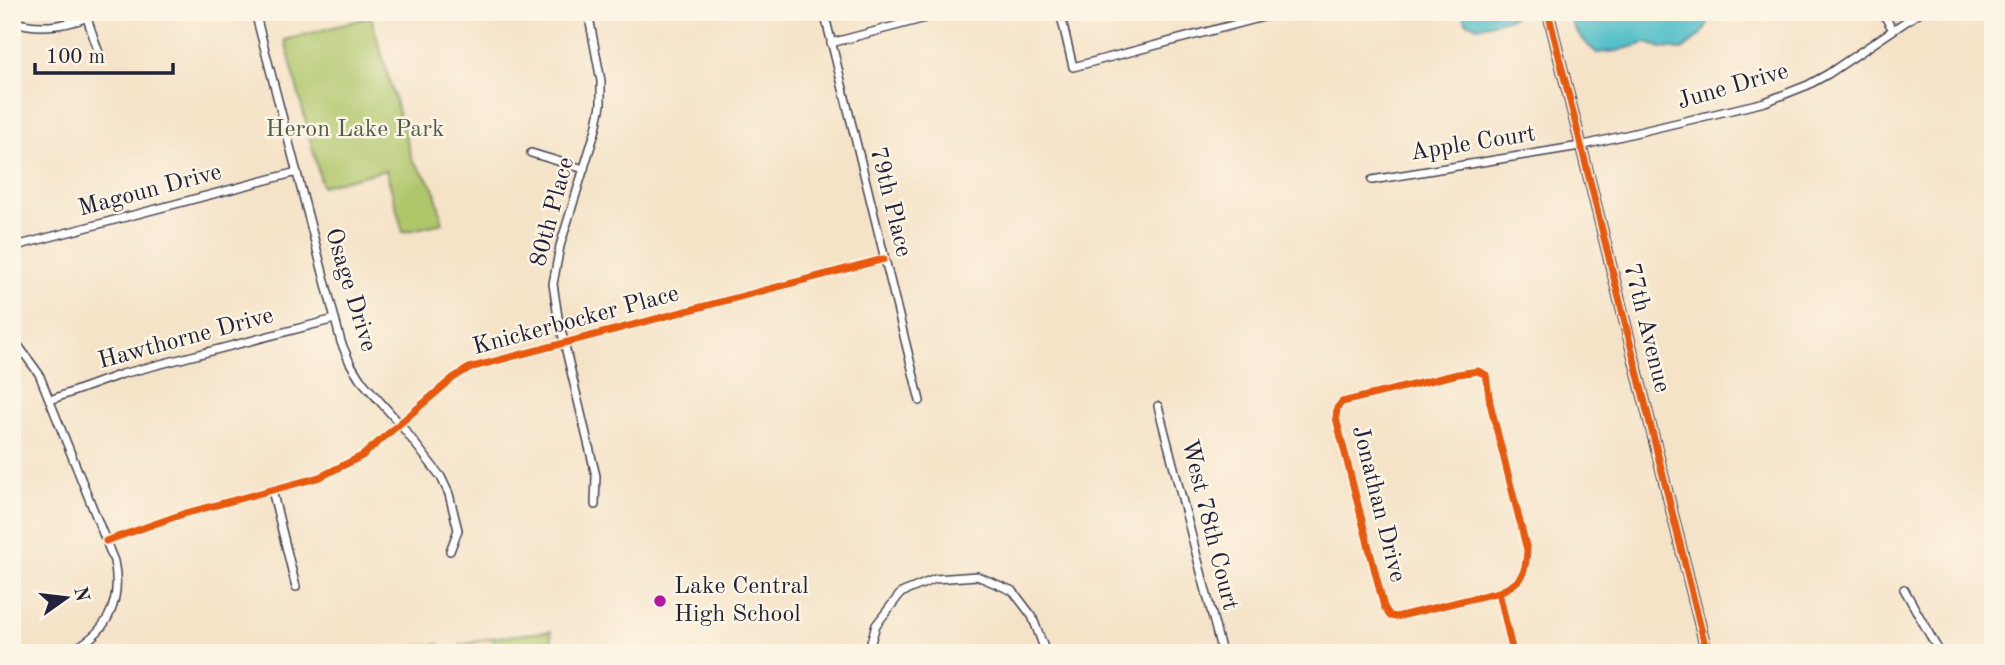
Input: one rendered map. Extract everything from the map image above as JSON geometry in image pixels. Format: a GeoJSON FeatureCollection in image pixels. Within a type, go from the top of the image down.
{"type":"FeatureCollection","features":[{"type":"Feature","properties":{"kind":"street"},"geometry":{"type":"LineString","coordinates":[[12,21],[44,26],[68,24],[99,12]]}},
{"type":"Feature","properties":{"kind":"street","name":"Osage Drive"},"geometry":{"type":"LineString","coordinates":[[255,12],[341,342],[355,371],[431,462],[449,494],[458,530],[450,551]]}},
{"type":"Feature","properties":{"kind":"street","name":"80th Place"},"geometry":{"type":"LineString","coordinates":[[588,12],[601,81],[601,105],[554,274],[555,300],[596,475],[595,505]]}},
{"type":"Feature","properties":{"kind":"street","name":"79th Place"},"geometry":{"type":"LineString","coordinates":[[824,12],[920,401]]}},
{"type":"Feature","properties":{"kind":"street"},"geometry":{"type":"LineString","coordinates":[[831,43],[947,12]]}},
{"type":"Feature","properties":{"kind":"street"},"geometry":{"type":"LineString","coordinates":[[1060,12],[1073,67],[1282,12]]}},
{"type":"Feature","properties":{"kind":"street","name":"77th Avenue"},"geometry":{"type":"LineString","coordinates":[[1548,12],[1707,653]]}},
{"type":"Feature","properties":{"kind":"street"},"geometry":{"type":"LineString","coordinates":[[1882,12],[1893,30]]}},
{"type":"Feature","properties":{"kind":"street","name":"June Drive"},"geometry":{"type":"LineString","coordinates":[[1580,146],[1765,102],[1787,94],[1828,74],[1920,12]]}},
{"type":"Feature","properties":{"kind":"street"},"geometry":{"type":"LineString","coordinates":[[87,18],[102,59]]}},
{"type":"Feature","properties":{"kind":"street","name":"Apple Court"},"geometry":{"type":"LineString","coordinates":[[1372,180],[1580,146]]}},
{"type":"Feature","properties":{"kind":"street"},"geometry":{"type":"LineString","coordinates":[[531,153],[584,169]]}},
{"type":"Feature","properties":{"kind":"street","name":"Magoun Drive"},"geometry":{"type":"LineString","coordinates":[[12,247],[297,172]]}},
{"type":"Feature","properties":{"kind":"street","name":"Knickerbocker Place"},"geometry":{"type":"LineString","coordinates":[[106,541],[159,521],[320,477],[341,468],[362,456],[468,368],[884,259]]}},
{"type":"Feature","properties":{"kind":"street","name":"Hawthorne Drive"},"geometry":{"type":"LineString","coordinates":[[50,400],[122,374],[335,319]]}},
{"type":"Feature","properties":{"kind":"street"},"geometry":{"type":"LineString","coordinates":[[12,337],[39,374],[117,573],[111,611],[95,635],[65,653]]}},
{"type":"Feature","properties":{"kind":"street","name":"Jonathan Drive"},"geometry":{"type":"LineString","coordinates":[[1478,371],[1486,375],[1490,403],[1527,550],[1527,564],[1522,577],[1499,592],[1396,617],[1390,616],[1384,607],[1336,418],[1337,408],[1342,402],[1458,374],[1478,371]]}},
{"type":"Feature","properties":{"kind":"street","name":"West 78th Court"},"geometry":{"type":"LineString","coordinates":[[1158,406],[1222,653]]}},
{"type":"Feature","properties":{"kind":"street"},"geometry":{"type":"LineString","coordinates":[[272,490],[296,587]]}},
{"type":"Feature","properties":{"kind":"street"},"geometry":{"type":"LineString","coordinates":[[868,653],[876,625],[901,593],[935,579],[977,576],[1013,591],[1032,616],[1046,653]]}},
{"type":"Feature","properties":{"kind":"street"},"geometry":{"type":"LineString","coordinates":[[1904,589],[1940,653]]}},
{"type":"Feature","properties":{"kind":"street"},"geometry":{"type":"LineString","coordinates":[[1499,592],[1513,653]]}},
{"type":"Feature","properties":{"kind":"green space","name":"Heron Lake Park"},"geometry":{"type":"Polygon","coordinates":[[[371,17],[412,159],[434,188],[443,223],[403,232],[386,170],[322,186],[285,40],[371,17]]]}},
{"type":"Feature","properties":{"kind":"green space"},"geometry":{"type":"Polygon","coordinates":[[[551,631],[553,653],[456,651],[460,646],[490,638],[551,631]]]}},
{"type":"Feature","properties":{"kind":"green space"},"geometry":{"type":"Polygon","coordinates":[[[439,644],[440,653],[407,653],[407,648],[439,644]]]}},
{"type":"Feature","properties":{"kind":"sand"},"geometry":{"type":"Polygon","coordinates":[[[490,638],[499,644],[504,653],[457,653],[460,646],[490,638]]]}},
{"type":"Feature","properties":{"kind":"water"},"geometry":{"type":"Polygon","coordinates":[[[1461,12],[1515,12],[1512,18],[1478,27],[1466,22],[1461,12]]]}},
{"type":"Feature","properties":{"kind":"water"},"geometry":{"type":"Polygon","coordinates":[[[1566,12],[1711,12],[1704,30],[1682,50],[1646,43],[1597,53],[1579,34],[1566,12]]]}},
{"type":"Feature","properties":{"kind":"cycle path"},"geometry":{"type":"LineString","coordinates":[[1548,12],[1707,653]]}},
{"type":"Feature","properties":{"kind":"cycle path"},"geometry":{"type":"LineString","coordinates":[[106,541],[183,514],[320,477],[362,456],[453,378],[469,368],[884,259]]}},
{"type":"Feature","properties":{"kind":"cycle path"},"geometry":{"type":"LineString","coordinates":[[1499,592],[1396,617],[1390,616],[1384,607],[1336,418],[1337,408],[1342,402],[1458,374],[1478,371],[1486,375],[1490,403],[1527,550],[1521,577],[1513,585],[1499,592],[1513,653]]}},
{"type":"Feature","properties":{"kind":"place","name":"Lake Central High School"},"geometry":{"type":"Point","coordinates":[660,601]}}]}
